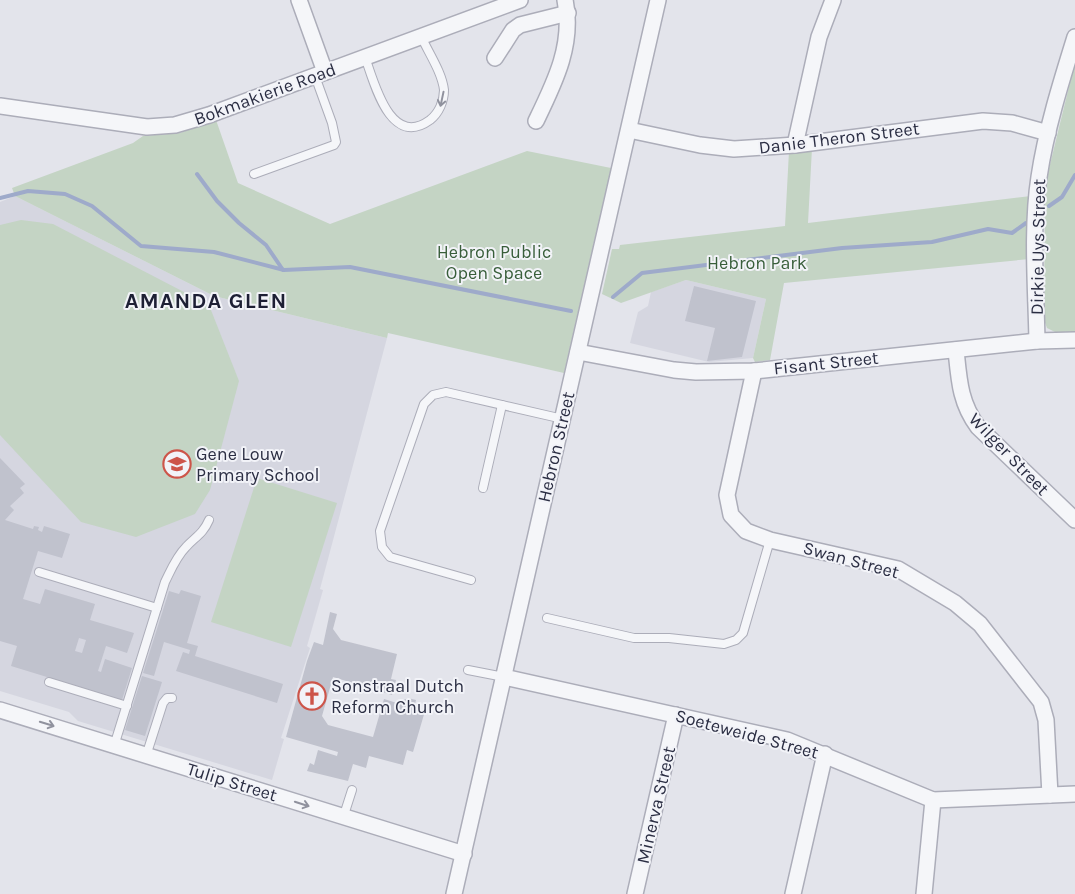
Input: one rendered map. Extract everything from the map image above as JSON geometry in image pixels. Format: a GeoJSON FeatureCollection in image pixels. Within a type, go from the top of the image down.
{"type":"FeatureCollection","features":[{"type":"Feature","properties":{"kind":"street"},"geometry":{"type":"LineString","coordinates":[[299,0],[320,74]]}},
{"type":"Feature","properties":{"kind":"street","name":"Bokmakierie Road"},"geometry":{"type":"LineString","coordinates":[[0,106],[137,126],[161,127],[189,122],[520,0]]}},
{"type":"Feature","properties":{"kind":"street","name":"Hebron Street"},"geometry":{"type":"LineString","coordinates":[[454,894],[658,0]]}},
{"type":"Feature","properties":{"kind":"street"},"geometry":{"type":"LineString","coordinates":[[795,145],[819,37],[833,0]]}},
{"type":"Feature","properties":{"kind":"street"},"geometry":{"type":"LineString","coordinates":[[495,58],[514,30],[520,25],[566,7],[568,32],[560,69],[536,121]]}},
{"type":"Feature","properties":{"kind":"street","name":"Dirkie Uys Street"},"geometry":{"type":"LineString","coordinates":[[1036,341],[1036,209],[1039,178],[1048,133],[1075,37]]}},
{"type":"Feature","properties":{"kind":"street","name":"Danie Theron Street"},"geometry":{"type":"LineString","coordinates":[[629,130],[720,148],[795,145],[982,121],[1012,123],[1048,133]]}},
{"type":"Feature","properties":{"kind":"street","name":"Fisant Street"},"geometry":{"type":"LineString","coordinates":[[578,352],[674,370],[696,372],[754,371],[1036,341],[1075,340]]}},
{"type":"Feature","properties":{"kind":"street","name":"Wilger Street"},"geometry":{"type":"LineString","coordinates":[[956,350],[959,390],[968,413],[978,427],[1075,520]]}},
{"type":"Feature","properties":{"kind":"street","name":"Swan Street"},"geometry":{"type":"LineString","coordinates":[[754,371],[728,488],[727,502],[731,515],[740,527],[752,535],[898,569],[955,603],[980,624],[1041,702],[1046,720],[1050,795]]}},
{"type":"Feature","properties":{"kind":"street","name":"Soeteweide Street"},"geometry":{"type":"LineString","coordinates":[[504,676],[787,740],[934,800],[1075,794]]}},
{"type":"Feature","properties":{"kind":"street","name":"Tulip Street"},"geometry":{"type":"LineString","coordinates":[[0,710],[464,854]]}},
{"type":"Feature","properties":{"kind":"street","name":"Minerva Street"},"geometry":{"type":"LineString","coordinates":[[635,894],[676,715]]}},
{"type":"Feature","properties":{"kind":"street"},"geometry":{"type":"LineString","coordinates":[[792,894],[825,754]]}},
{"type":"Feature","properties":{"kind":"street"},"geometry":{"type":"LineString","coordinates":[[924,894],[934,800]]}},
{"type":"Feature","properties":{"kind":"lane"},"geometry":{"type":"LineString","coordinates":[[365,57],[388,114],[396,122],[407,126],[424,123],[434,116],[440,106],[444,89],[421,36]]}},
{"type":"Feature","properties":{"kind":"lane"},"geometry":{"type":"LineString","coordinates":[[254,174],[334,145],[336,142],[320,74]]}},
{"type":"Feature","properties":{"kind":"lane"},"geometry":{"type":"LineString","coordinates":[[471,580],[390,557],[382,547],[380,531],[424,404],[428,398],[438,392],[446,392],[563,419]]}},
{"type":"Feature","properties":{"kind":"lane"},"geometry":{"type":"LineString","coordinates":[[483,488],[502,405]]}},
{"type":"Feature","properties":{"kind":"lane"},"geometry":{"type":"LineString","coordinates":[[114,746],[157,608],[174,562],[186,547],[204,532],[209,520]]}},
{"type":"Feature","properties":{"kind":"lane"},"geometry":{"type":"LineString","coordinates":[[548,618],[634,638],[669,638],[724,644],[732,642],[743,633],[770,540]]}},
{"type":"Feature","properties":{"kind":"lane"},"geometry":{"type":"LineString","coordinates":[[39,572],[157,608]]}},
{"type":"Feature","properties":{"kind":"lane"},"geometry":{"type":"LineString","coordinates":[[468,670],[504,676]]}},
{"type":"Feature","properties":{"kind":"lane"},"geometry":{"type":"LineString","coordinates":[[49,682],[127,706]]}},
{"type":"Feature","properties":{"kind":"lane"},"geometry":{"type":"LineString","coordinates":[[146,756],[163,703],[167,698],[172,698]]}},
{"type":"Feature","properties":{"kind":"lane"},"geometry":{"type":"LineString","coordinates":[[343,818],[352,790]]}},
{"type":"Feature","properties":{"kind":"shaded area","name":"Gene Louw Primary School"},"geometry":{"type":"Polygon","coordinates":[[[15,196],[214,296],[387,338],[320,589],[323,590],[307,646],[310,648],[281,738],[284,739],[272,780],[78,721],[69,712],[0,691],[0,202],[15,196]]]}},
{"type":"Feature","properties":{"kind":"shaded area"},"geometry":{"type":"Polygon","coordinates":[[[686,280],[766,299],[753,358],[709,362],[630,343],[638,312],[648,306],[651,292],[686,280]]]}},
{"type":"Feature","properties":{"kind":"green space"},"geometry":{"type":"Polygon","coordinates":[[[1075,62],[1075,332],[1055,332],[1047,328],[1044,320],[1045,185],[1075,62]]]}},
{"type":"Feature","properties":{"kind":"green space","name":"Hebron Public Open Space"},"geometry":{"type":"Polygon","coordinates":[[[216,120],[238,183],[330,224],[527,151],[611,168],[564,373],[388,333],[387,338],[214,296],[15,196],[12,188],[133,143],[143,136],[180,133],[216,120]]]}},
{"type":"Feature","properties":{"kind":"green space","name":"Hebron Park"},"geometry":{"type":"Polygon","coordinates":[[[812,148],[808,223],[1031,196],[1030,259],[784,283],[770,360],[755,362],[753,358],[766,299],[686,280],[621,303],[602,294],[612,249],[619,249],[620,245],[785,226],[789,151],[812,148]]]}},
{"type":"Feature","properties":{"kind":"green space"},"geometry":{"type":"Polygon","coordinates":[[[21,220],[53,224],[209,305],[239,381],[210,490],[195,514],[136,537],[81,522],[0,435],[0,225],[21,220]]]}},
{"type":"Feature","properties":{"kind":"green space"},"geometry":{"type":"Polygon","coordinates":[[[257,478],[337,503],[291,647],[211,622],[257,478]]]}},
{"type":"Feature","properties":{"kind":"building"},"geometry":{"type":"Polygon","coordinates":[[[694,286],[756,301],[742,357],[707,361],[715,328],[685,321],[694,286]]]}},
{"type":"Feature","properties":{"kind":"building"},"geometry":{"type":"Polygon","coordinates":[[[0,458],[25,484],[20,488],[24,493],[10,506],[14,510],[5,520],[33,529],[34,526],[39,527],[38,530],[42,532],[44,526],[70,534],[62,558],[38,551],[23,599],[40,604],[45,589],[95,604],[90,620],[134,633],[127,653],[106,646],[98,671],[101,672],[105,659],[132,668],[122,700],[11,666],[17,646],[0,641],[0,458]],[[79,638],[75,651],[82,653],[86,640],[79,638]]]}},
{"type":"Feature","properties":{"kind":"building"},"geometry":{"type":"Polygon","coordinates":[[[181,590],[201,596],[187,643],[198,646],[195,656],[283,684],[277,703],[176,671],[183,652],[189,654],[190,650],[164,642],[154,676],[143,673],[169,591],[179,594],[181,590]]]}},
{"type":"Feature","properties":{"kind":"building","name":"Sonstraal Dutch Reform Church"},"geometry":{"type":"Polygon","coordinates":[[[330,612],[337,614],[333,629],[341,640],[397,654],[391,679],[396,680],[392,695],[333,677],[322,716],[328,725],[373,737],[384,699],[397,703],[408,698],[416,700],[414,708],[425,711],[413,752],[407,750],[403,765],[369,756],[366,768],[353,764],[348,781],[307,771],[310,763],[314,765],[318,750],[337,756],[338,752],[286,737],[307,661],[314,642],[323,645],[330,612]]]}},
{"type":"Feature","properties":{"kind":"building"},"geometry":{"type":"Polygon","coordinates":[[[142,676],[162,682],[145,736],[125,730],[142,676]]]}},
{"type":"Feature","properties":{"kind":"waterway"},"geometry":{"type":"LineString","coordinates":[[197,174],[217,201],[239,223],[266,245],[283,270]]}},
{"type":"Feature","properties":{"kind":"waterway"},"geometry":{"type":"LineString","coordinates":[[1049,206],[1062,197],[1075,175]]}},
{"type":"Feature","properties":{"kind":"waterway"},"geometry":{"type":"LineString","coordinates":[[0,198],[28,191],[65,194],[92,206],[141,246],[214,252],[284,270],[350,267],[571,311]]}},
{"type":"Feature","properties":{"kind":"waterway"},"geometry":{"type":"LineString","coordinates":[[613,297],[642,273],[842,248],[932,242],[988,229],[1012,233],[1026,223]]}},
{"type":"Feature","properties":{"kind":"place","name":"Gene Louw Primary School"},"geometry":{"type":"Point","coordinates":[177,464]}},
{"type":"Feature","properties":{"kind":"place","name":"Sonstraal Dutch Reform Church"},"geometry":{"type":"Point","coordinates":[312,696]}},
{"type":"Feature","properties":{"kind":"district","name":"AMANDA GLEN"},"geometry":{"type":"Point","coordinates":[206,300]}}]}
